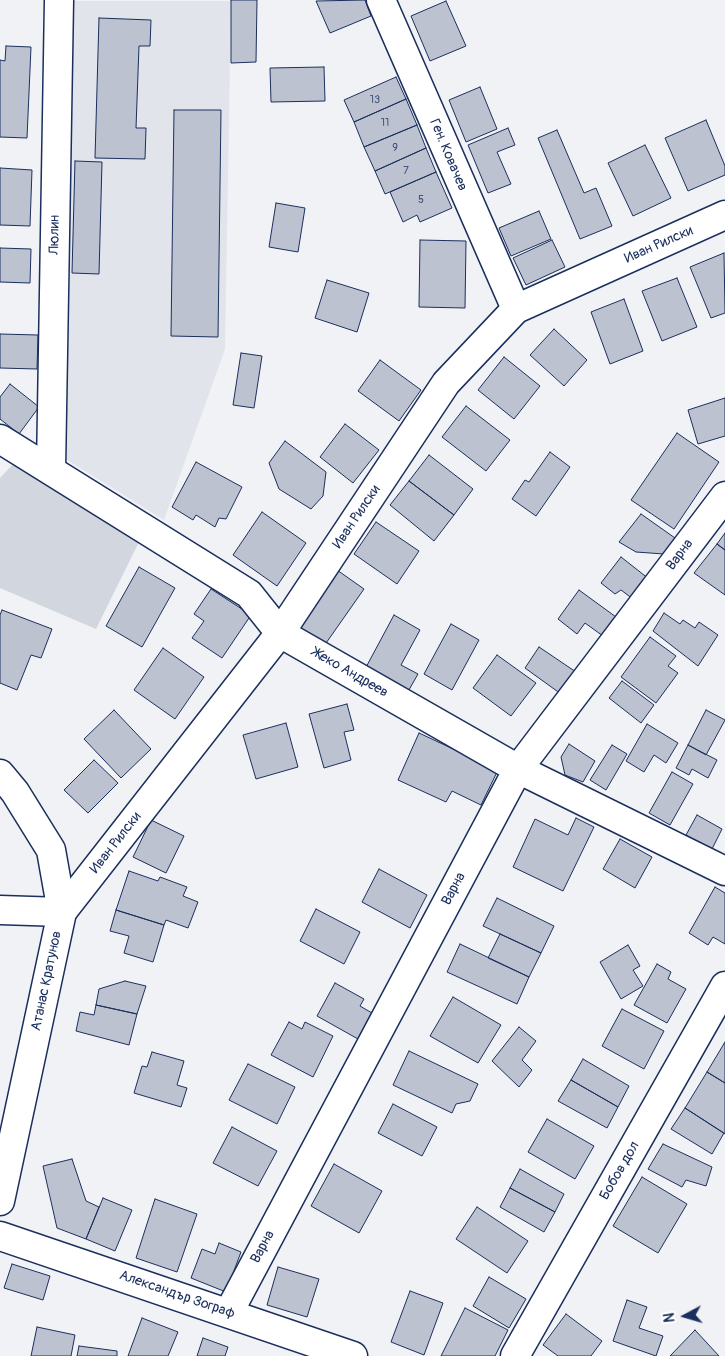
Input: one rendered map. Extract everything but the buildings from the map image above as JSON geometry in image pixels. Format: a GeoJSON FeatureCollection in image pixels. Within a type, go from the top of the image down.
{"type":"FeatureCollection","features":[{"type":"Feature","properties":{"kind":"street","name":"Люлин"},"geometry":{"type":"LineString","coordinates":[[50,469],[59,0]]}},
{"type":"Feature","properties":{"kind":"street","name":"Ген. Ковачев"},"geometry":{"type":"LineString","coordinates":[[381,0],[516,309]]}},
{"type":"Feature","properties":{"kind":"street","name":"Иван Рилски"},"geometry":{"type":"LineString","coordinates":[[62,912],[280,634],[446,383],[516,309],[725,215]]}},
{"type":"Feature","properties":{"kind":"street","name":"Жеко Андреев"},"geometry":{"type":"LineString","coordinates":[[0,440],[50,469],[250,594],[280,634],[518,769],[722,861]]}},
{"type":"Feature","properties":{"kind":"street","name":"Варна"},"geometry":{"type":"LineString","coordinates":[[229,1312],[518,769],[725,496]]}},
{"type":"Feature","properties":{"kind":"street","name":"Атанас Кратунов"},"geometry":{"type":"LineString","coordinates":[[0,774],[15,792],[51,850],[62,912],[0,1201]]}},
{"type":"Feature","properties":{"kind":"street"},"geometry":{"type":"LineString","coordinates":[[0,910],[62,912]]}},
{"type":"Feature","properties":{"kind":"street","name":"Бобов дол"},"geometry":{"type":"LineString","coordinates":[[515,1356],[725,986]]}},
{"type":"Feature","properties":{"kind":"street","name":"Александър Зограф"},"geometry":{"type":"LineString","coordinates":[[0,1236],[229,1312],[353,1356]]}},
{"type":"Feature","properties":{"kind":"shaded area"},"geometry":{"type":"Polygon","coordinates":[[[73,1],[231,1],[225,349],[164,520],[64,458],[73,1]]]}},
{"type":"Feature","properties":{"kind":"shaded area"},"geometry":{"type":"Polygon","coordinates":[[[13,464],[140,540],[96,629],[0,588],[0,478],[13,464]]]}}]}
